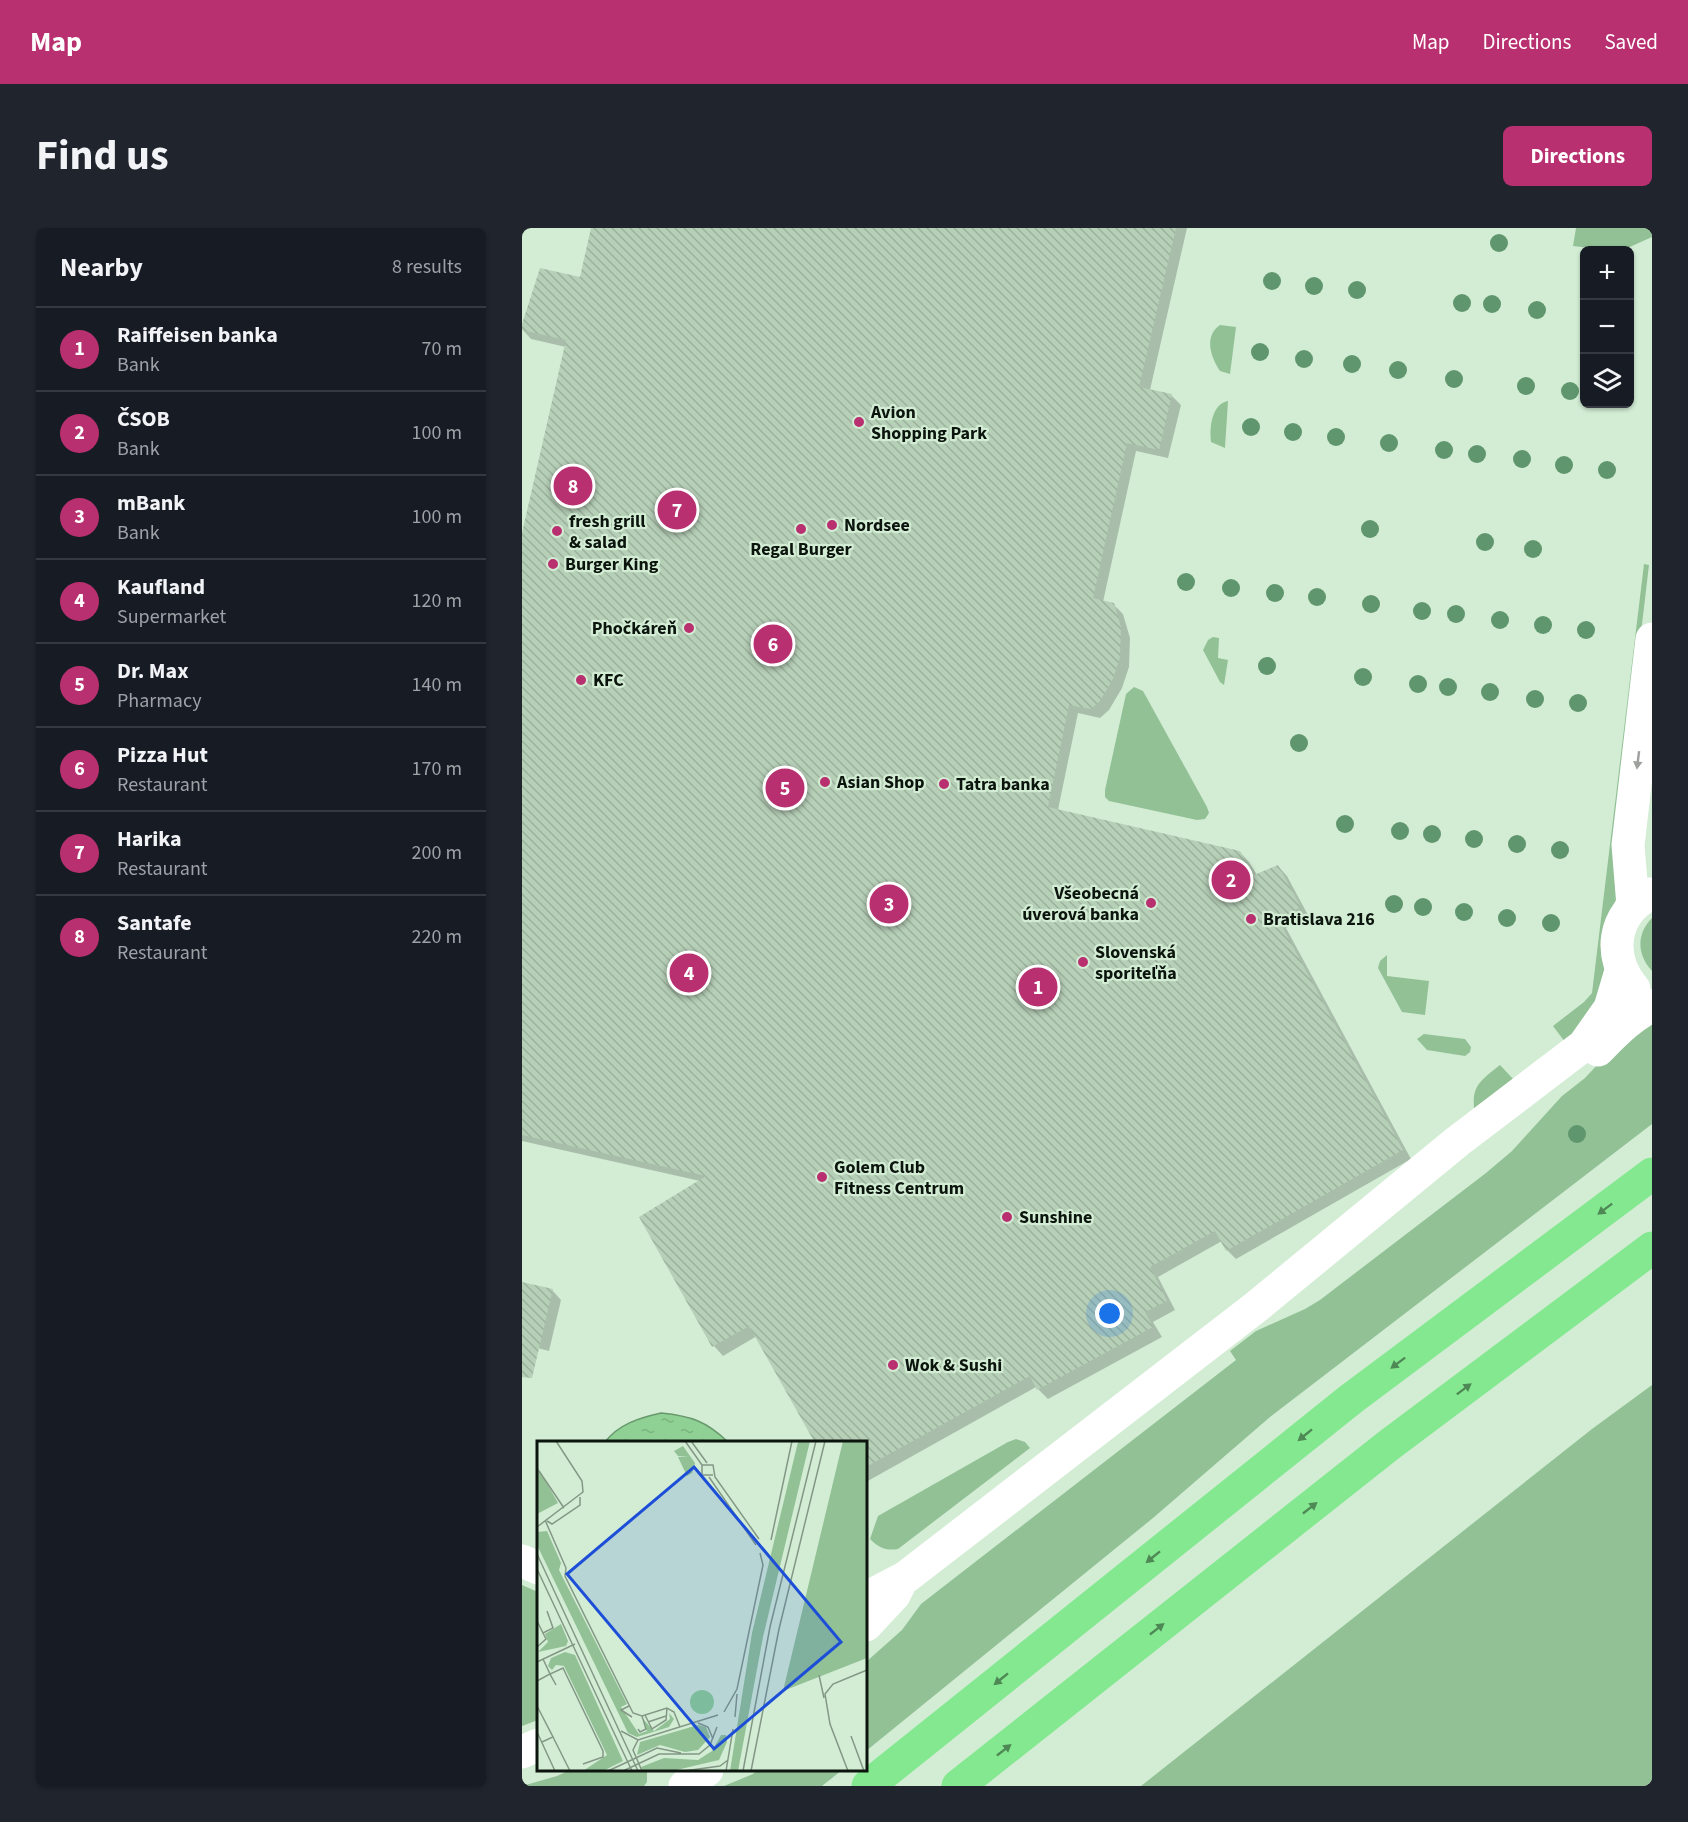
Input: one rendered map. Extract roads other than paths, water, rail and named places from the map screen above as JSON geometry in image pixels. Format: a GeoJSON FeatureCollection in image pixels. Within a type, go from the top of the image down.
{"type":"FeatureCollection","features":[{"type":"Feature","properties":{"kind":"highway"},"geometry":{"type":"LineString","coordinates":[[868,1786],[1351,1399],[1652,1174]]}},
{"type":"Feature","properties":{"kind":"highway"},"geometry":{"type":"LineString","coordinates":[[958,1786],[1389,1445],[1652,1248]]}},
{"type":"Feature","properties":{"kind":"lane"},"geometry":{"type":"LineString","coordinates":[[1652,639],[1628,844],[1643,900],[1620,926],[1616,949],[1621,971],[1636,991],[1652,1001]]}},
{"type":"Feature","properties":{"kind":"lane"},"geometry":{"type":"LineString","coordinates":[[867,1598],[902,1580],[1256,1307],[1458,1141],[1584,1045],[1610,1008],[1621,971]]}},
{"type":"Feature","properties":{"kind":"lane"},"geometry":{"type":"LineString","coordinates":[[1256,1307],[1299,1291],[1428,1193],[1565,1080],[1623,1025],[1639,1012],[1652,1006]]}},
{"type":"Feature","properties":{"kind":"lane"},"geometry":{"type":"LineString","coordinates":[[522,1561],[537,1568]]}},
{"type":"Feature","properties":{"kind":"lane"},"geometry":{"type":"LineString","coordinates":[[867,1624],[894,1595],[902,1580]]}},
{"type":"Feature","properties":{"kind":"lane"},"geometry":{"type":"LineString","coordinates":[[522,1752],[537,1745]]}},
{"type":"Feature","properties":{"kind":"lane"},"geometry":{"type":"LineString","coordinates":[[671,1771],[672,1786]]}},
{"type":"Feature","properties":{"kind":"lane"},"geometry":{"type":"LineString","coordinates":[[685,1786],[706,1771]]}},
{"type":"Feature","properties":{"kind":"water"},"geometry":{"type":"Polygon","coordinates":[[[661,1413],[681,1416],[705,1424],[727,1441],[606,1441],[630,1423],[661,1413]]]}},
{"type":"Feature","properties":{"kind":"place","name":"Avion Shopping Park"},"geometry":{"type":"Point","coordinates":[859,422]}},
{"type":"Feature","properties":{"kind":"place","name":"Santafe"},"geometry":{"type":"Point","coordinates":[573,486]}},
{"type":"Feature","properties":{"kind":"place","name":"Harika"},"geometry":{"type":"Point","coordinates":[677,510]}},
{"type":"Feature","properties":{"kind":"place","name":"Nordsee"},"geometry":{"type":"Point","coordinates":[832,525]}},
{"type":"Feature","properties":{"kind":"place","name":"Regal Burger"},"geometry":{"type":"Point","coordinates":[801,529]}},
{"type":"Feature","properties":{"kind":"place","name":"fresh grill & salad"},"geometry":{"type":"Point","coordinates":[557,531]}},
{"type":"Feature","properties":{"kind":"place","name":"Burger King"},"geometry":{"type":"Point","coordinates":[553,564]}},
{"type":"Feature","properties":{"kind":"place","name":"Phočkáreň"},"geometry":{"type":"Point","coordinates":[689,628]}},
{"type":"Feature","properties":{"kind":"place","name":"Pizza Hut"},"geometry":{"type":"Point","coordinates":[773,644]}},
{"type":"Feature","properties":{"kind":"place","name":"KFC"},"geometry":{"type":"Point","coordinates":[581,680]}},
{"type":"Feature","properties":{"kind":"place","name":"Asian Shop"},"geometry":{"type":"Point","coordinates":[825,782]}},
{"type":"Feature","properties":{"kind":"place","name":"Tatra banka"},"geometry":{"type":"Point","coordinates":[944,784]}},
{"type":"Feature","properties":{"kind":"place","name":"Dr. Max"},"geometry":{"type":"Point","coordinates":[785,788]}},
{"type":"Feature","properties":{"kind":"place","name":"ČSOB"},"geometry":{"type":"Point","coordinates":[1231,880]}},
{"type":"Feature","properties":{"kind":"place","name":"Všeobecná úverová banka"},"geometry":{"type":"Point","coordinates":[1151,903]}},
{"type":"Feature","properties":{"kind":"place","name":"mBank"},"geometry":{"type":"Point","coordinates":[889,904]}},
{"type":"Feature","properties":{"kind":"place","name":"Bratislava 216"},"geometry":{"type":"Point","coordinates":[1251,919]}},
{"type":"Feature","properties":{"kind":"place","name":"Slovenská sporiteľňa"},"geometry":{"type":"Point","coordinates":[1083,962]}},
{"type":"Feature","properties":{"kind":"place","name":"Kaufland"},"geometry":{"type":"Point","coordinates":[689,973]}},
{"type":"Feature","properties":{"kind":"place","name":"Raiffeisen banka"},"geometry":{"type":"Point","coordinates":[1038,987]}},
{"type":"Feature","properties":{"kind":"place","name":"Golem Club Fitness Centrum"},"geometry":{"type":"Point","coordinates":[822,1177]}},
{"type":"Feature","properties":{"kind":"place","name":"Sunshine"},"geometry":{"type":"Point","coordinates":[1007,1217]}},
{"type":"Feature","properties":{"kind":"place","name":"Wok & Sushi"},"geometry":{"type":"Point","coordinates":[893,1365]}}]}
